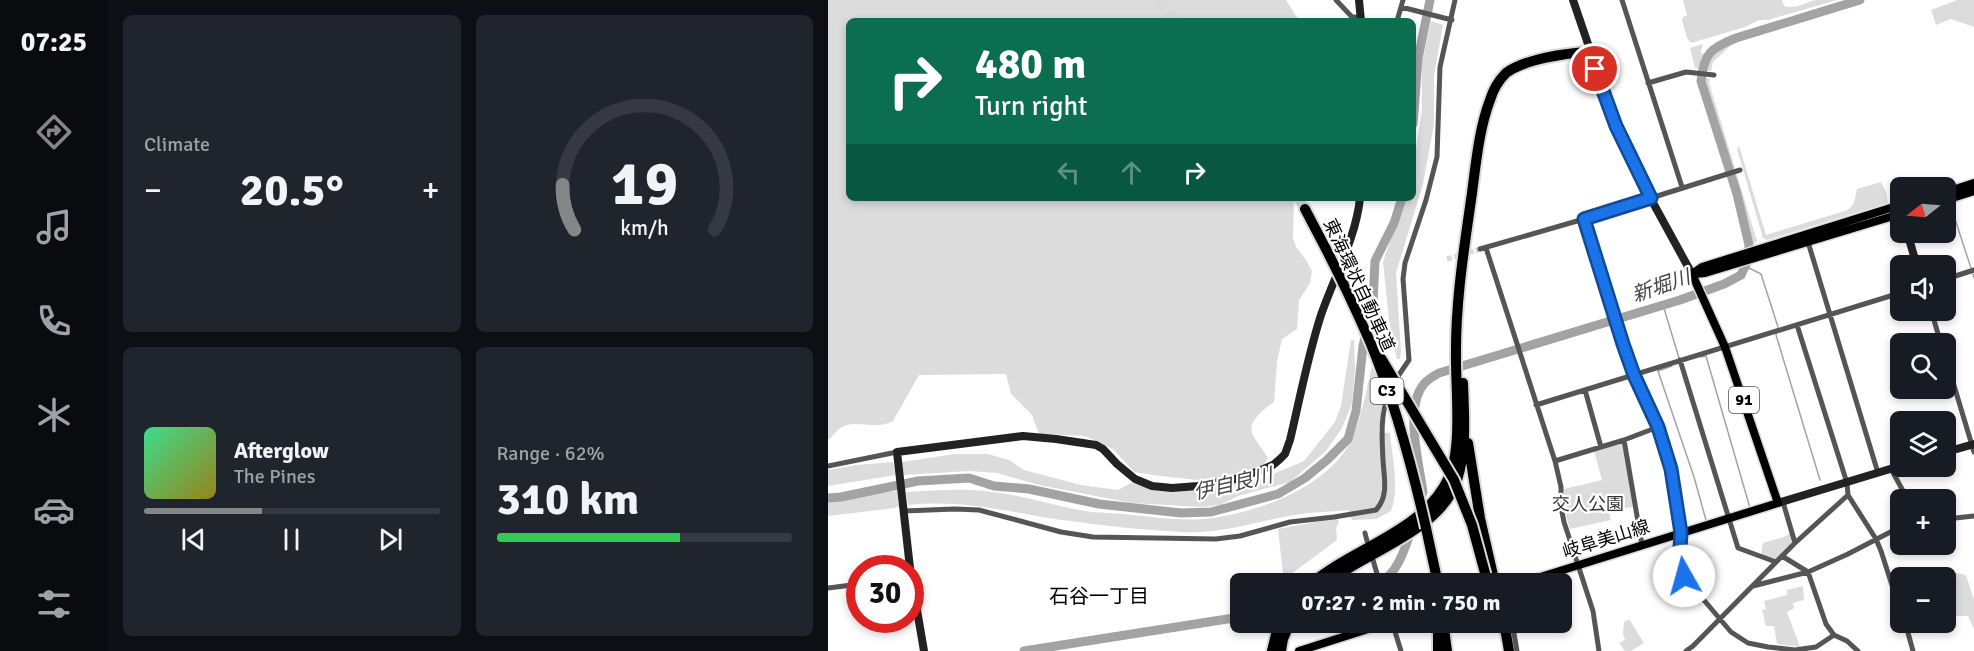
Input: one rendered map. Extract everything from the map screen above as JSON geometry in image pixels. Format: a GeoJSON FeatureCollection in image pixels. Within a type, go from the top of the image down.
{"type":"FeatureCollection","features":[{"type":"Feature","properties":{"kind":"highway"},"geometry":{"type":"LineString","coordinates":[[1341,573],[1431,505],[1450,475],[1454,457],[1459,379],[1461,271],[1479,146],[1489,100],[1497,84],[1507,73],[1523,64],[1589,52]]}},
{"type":"Feature","properties":{"kind":"highway","name":"東海環状自動車道"},"geometry":{"type":"LineString","coordinates":[[1305,209],[1360,321],[1377,363],[1400,430],[1427,524],[1434,573]]}},
{"type":"Feature","properties":{"kind":"highway"},"geometry":{"type":"LineString","coordinates":[[1360,321],[1454,480],[1472,525],[1485,573]]}},
{"type":"Feature","properties":{"kind":"highway"},"geometry":{"type":"LineString","coordinates":[[1459,379],[1480,518],[1492,573]]}},
{"type":"Feature","properties":{"kind":"highway"},"geometry":{"type":"LineString","coordinates":[[1326,573],[1387,540],[1427,524],[1446,501],[1457,482],[1462,456],[1464,412]]}},
{"type":"Feature","properties":{"kind":"highway"},"geometry":{"type":"LineString","coordinates":[[1272,651],[1276,633]]}},
{"type":"Feature","properties":{"kind":"highway"},"geometry":{"type":"LineString","coordinates":[[1281,651],[1285,633]]}},
{"type":"Feature","properties":{"kind":"highway"},"geometry":{"type":"LineString","coordinates":[[1437,633],[1438,651]]}},
{"type":"Feature","properties":{"kind":"highway"},"geometry":{"type":"LineString","coordinates":[[1445,633],[1447,651]]}},
{"type":"Feature","properties":{"kind":"highway"},"geometry":{"type":"LineString","coordinates":[[1499,633],[1501,651]]}},
{"type":"Feature","properties":{"kind":"highway"},"geometry":{"type":"LineString","coordinates":[[1506,633],[1509,651]]}},
{"type":"Feature","properties":{"kind":"main road"},"geometry":{"type":"LineString","coordinates":[[1956,189],[1974,183]]}},
{"type":"Feature","properties":{"kind":"main road"},"geometry":{"type":"LineString","coordinates":[[1956,197],[1974,191]]}},
{"type":"Feature","properties":{"kind":"main road"},"geometry":{"type":"LineString","coordinates":[[1760,253],[1808,242],[1890,213]]}},
{"type":"Feature","properties":{"kind":"main road"},"geometry":{"type":"LineString","coordinates":[[1692,274],[1705,273],[1741,259],[1890,213]]}},
{"type":"Feature","properties":{"kind":"main road","name":"91"},"geometry":{"type":"LineString","coordinates":[[1692,274],[1725,347],[1781,502]]}},
{"type":"Feature","properties":{"kind":"main road","name":"岐阜美山線"},"geometry":{"type":"LineString","coordinates":[[1551,573],[1781,502]]}},
{"type":"Feature","properties":{"kind":"main road"},"geometry":{"type":"LineString","coordinates":[[1299,651],[1356,633]]}},
{"type":"Feature","properties":{"kind":"street"},"geometry":{"type":"LineString","coordinates":[[1336,0],[1352,17],[1356,18]]}},
{"type":"Feature","properties":{"kind":"street"},"geometry":{"type":"LineString","coordinates":[[1359,0],[1360,18]]}},
{"type":"Feature","properties":{"kind":"street"},"geometry":{"type":"LineString","coordinates":[[904,511],[979,510],[1061,532],[1092,537],[1216,539],[1252,533],[1290,522],[1335,518],[1376,510],[1384,498],[1385,402],[1393,384],[1410,360],[1403,279],[1405,263],[1426,200],[1437,157],[1440,67],[1455,0]]}},
{"type":"Feature","properties":{"kind":"street"},"geometry":{"type":"LineString","coordinates":[[1573,0],[1616,126],[1692,274]]}},
{"type":"Feature","properties":{"kind":"street"},"geometry":{"type":"LineString","coordinates":[[1622,0],[1682,187]]}},
{"type":"Feature","properties":{"kind":"street"},"geometry":{"type":"LineString","coordinates":[[1404,5],[1450,19]]}},
{"type":"Feature","properties":{"kind":"street"},"geometry":{"type":"LineString","coordinates":[[1648,83],[1694,71],[1714,75]]}},
{"type":"Feature","properties":{"kind":"street"},"geometry":{"type":"LineString","coordinates":[[1599,651],[1593,611],[1564,522],[1561,487],[1555,461],[1483,248],[1740,170]]}},
{"type":"Feature","properties":{"kind":"street"},"geometry":{"type":"LineString","coordinates":[[828,466],[897,452],[1023,436],[1096,445],[1135,479],[1152,486],[1172,488],[1198,486],[1235,479],[1273,465],[1284,454],[1290,440],[1317,326],[1350,238],[1360,201]]}},
{"type":"Feature","properties":{"kind":"street"},"geometry":{"type":"LineString","coordinates":[[1584,219],[1634,375],[1658,427],[1671,469],[1681,533],[1679,562],[1686,579],[1718,619],[1731,632],[1748,643],[1763,648],[1796,650],[1816,647],[1834,635]]}},
{"type":"Feature","properties":{"kind":"street"},"geometry":{"type":"LineString","coordinates":[[1808,242],[1878,473]]}},
{"type":"Feature","properties":{"kind":"street"},"geometry":{"type":"LineString","coordinates":[[1956,276],[1974,270]]}},
{"type":"Feature","properties":{"kind":"street"},"geometry":{"type":"LineString","coordinates":[[1536,405],[1890,296]]}},
{"type":"Feature","properties":{"kind":"street"},"geometry":{"type":"LineString","coordinates":[[1797,325],[1848,495],[1876,539],[1890,576]]}},
{"type":"Feature","properties":{"kind":"street"},"geometry":{"type":"LineString","coordinates":[[1680,360],[1738,548],[1776,562]]}},
{"type":"Feature","properties":{"kind":"street"},"geometry":{"type":"LineString","coordinates":[[1586,390],[1601,447]]}},
{"type":"Feature","properties":{"kind":"street"},"geometry":{"type":"LineString","coordinates":[[1956,392],[1973,447],[1956,450]]}},
{"type":"Feature","properties":{"kind":"street"},"geometry":{"type":"LineString","coordinates":[[1555,461],[1658,427]]}},
{"type":"Feature","properties":{"kind":"street"},"geometry":{"type":"LineString","coordinates":[[1624,440],[1642,545]]}},
{"type":"Feature","properties":{"kind":"street"},"geometry":{"type":"LineString","coordinates":[[897,452],[909,555]]}},
{"type":"Feature","properties":{"kind":"street"},"geometry":{"type":"LineString","coordinates":[[1795,543],[1781,502],[1890,470]]}},
{"type":"Feature","properties":{"kind":"street"},"geometry":{"type":"LineString","coordinates":[[1686,651],[1696,648],[1718,619],[1795,543],[1848,495]]}},
{"type":"Feature","properties":{"kind":"street"},"geometry":{"type":"LineString","coordinates":[[1956,518],[1974,516]]}},
{"type":"Feature","properties":{"kind":"street"},"geometry":{"type":"LineString","coordinates":[[1752,586],[1808,572],[1890,531]]}},
{"type":"Feature","properties":{"kind":"street"},"geometry":{"type":"LineString","coordinates":[[1365,532],[1367,540]]}},
{"type":"Feature","properties":{"kind":"street"},"geometry":{"type":"LineString","coordinates":[[1782,556],[1808,572],[1826,624],[1834,635],[1847,641],[1858,651]]}},
{"type":"Feature","properties":{"kind":"street"},"geometry":{"type":"LineString","coordinates":[[1372,560],[1376,573]]}},
{"type":"Feature","properties":{"kind":"street"},"geometry":{"type":"LineString","coordinates":[[828,588],[846,586]]}},
{"type":"Feature","properties":{"kind":"street"},"geometry":{"type":"LineString","coordinates":[[921,633],[924,651]]}},
{"type":"Feature","properties":{"kind":"street"},"geometry":{"type":"LineString","coordinates":[[1395,633],[1401,651]]}},
{"type":"Feature","properties":{"kind":"street"},"geometry":{"type":"LineString","coordinates":[[1514,633],[1517,651]]}},
{"type":"Feature","properties":{"kind":"street"},"geometry":{"type":"LineString","coordinates":[[1908,633],[1913,651]]}},
{"type":"Feature","properties":{"kind":"green space"},"geometry":{"type":"Polygon","coordinates":[[[828,0],[1286,0],[1298,18],[846,18],[846,201],[1294,201],[1293,238],[1296,247],[1312,271],[1310,283],[1299,300],[1297,329],[1282,339],[1277,362],[1274,402],[1258,415],[1251,428],[1253,436],[1268,458],[1264,465],[1227,477],[1198,480],[1134,472],[1113,449],[1085,436],[1039,434],[1032,415],[1011,394],[1006,374],[919,375],[893,421],[880,425],[848,425],[840,428],[828,440],[828,0]]]}},
{"type":"Feature","properties":{"kind":"green space"},"geometry":{"type":"Polygon","coordinates":[[[1683,0],[1782,0],[1784,6],[1793,7],[1817,0],[1837,0],[1768,20],[1759,20],[1745,27],[1691,43],[1687,38],[1682,20],[1684,16],[1687,16],[1683,0]]]}},
{"type":"Feature","properties":{"kind":"green space"},"geometry":{"type":"Polygon","coordinates":[[[1957,0],[1974,0],[1974,27],[1951,19],[1936,25],[1931,10],[1957,0]]]}},
{"type":"Feature","properties":{"kind":"green space"},"geometry":{"type":"Polygon","coordinates":[[[1431,21],[1443,25],[1434,76],[1434,124],[1423,184],[1396,273],[1401,351],[1400,359],[1397,359],[1389,320],[1383,262],[1404,201],[1416,201],[1416,149],[1422,111],[1422,63],[1431,21]]]}},
{"type":"Feature","properties":{"kind":"green space"},"geometry":{"type":"Polygon","coordinates":[[[1728,42],[1731,45],[1713,62],[1711,71],[1695,68],[1690,48],[1703,44],[1702,54],[1714,52],[1728,42]]]}},
{"type":"Feature","properties":{"kind":"green space"},"geometry":{"type":"Polygon","coordinates":[[[1704,77],[1710,79],[1709,83],[1735,168],[1731,169],[1703,81],[1704,77]]]}},
{"type":"Feature","properties":{"kind":"green space"},"geometry":{"type":"Polygon","coordinates":[[[1739,146],[1766,235],[1848,210],[1854,203],[1857,189],[1881,182],[1888,203],[1767,240],[1763,238],[1737,149],[1739,146]]]}},
{"type":"Feature","properties":{"kind":"green space"},"geometry":{"type":"Polygon","coordinates":[[[1737,175],[1757,241],[1751,245],[1734,176],[1737,175]]]}},
{"type":"Feature","properties":{"kind":"green space"},"geometry":{"type":"Polygon","coordinates":[[[1351,340],[1354,340],[1355,370],[1352,404],[1342,428],[1326,451],[1290,482],[1238,496],[1220,505],[1201,507],[1132,503],[1039,485],[997,473],[969,471],[903,475],[902,462],[955,454],[988,454],[1009,460],[1024,470],[1081,485],[1118,490],[1131,483],[1156,490],[1206,489],[1271,475],[1304,461],[1335,422],[1341,406],[1351,340]]]}},
{"type":"Feature","properties":{"kind":"green space"},"geometry":{"type":"Polygon","coordinates":[[[1372,366],[1383,395],[1379,432],[1390,433],[1395,472],[1394,502],[1391,511],[1376,519],[1352,520],[1348,510],[1296,515],[1222,530],[1195,532],[1091,524],[967,505],[908,505],[906,492],[960,490],[1005,494],[1091,512],[1186,520],[1243,512],[1283,498],[1302,488],[1320,477],[1335,463],[1347,448],[1356,430],[1372,366]]]}},
{"type":"Feature","properties":{"kind":"green space","name":"交人公園"},"geometry":{"type":"Polygon","coordinates":[[[1622,443],[1633,507],[1609,511],[1611,520],[1570,529],[1566,516],[1564,489],[1602,480],[1594,451],[1622,443]]]}},
{"type":"Feature","properties":{"kind":"green space"},"geometry":{"type":"Polygon","coordinates":[[[893,462],[896,475],[828,486],[828,470],[893,462]]]}},
{"type":"Feature","properties":{"kind":"green space"},"geometry":{"type":"Polygon","coordinates":[[[897,491],[899,506],[895,508],[828,516],[828,500],[897,491]]]}},
{"type":"Feature","properties":{"kind":"green space"},"geometry":{"type":"Polygon","coordinates":[[[1337,518],[1339,522],[1336,528],[1337,540],[1292,573],[1283,573],[1278,529],[1337,518]]]}},
{"type":"Feature","properties":{"kind":"green space"},"geometry":{"type":"Polygon","coordinates":[[[1790,533],[1792,544],[1777,559],[1761,555],[1763,543],[1790,533]]]}},
{"type":"Feature","properties":{"kind":"green space"},"geometry":{"type":"Polygon","coordinates":[[[1956,573],[1966,575],[1974,600],[1974,629],[1968,616],[1956,616],[1956,573]]]}},
{"type":"Feature","properties":{"kind":"green space"},"geometry":{"type":"Polygon","coordinates":[[[1803,586],[1804,600],[1793,603],[1794,608],[1787,612],[1800,647],[1777,644],[1774,626],[1766,626],[1762,610],[1766,609],[1764,601],[1787,595],[1787,590],[1803,586]]]}},
{"type":"Feature","properties":{"kind":"green space"},"geometry":{"type":"Polygon","coordinates":[[[1629,619],[1644,643],[1631,651],[1625,651],[1619,643],[1625,640],[1624,622],[1629,619]]]}},
{"type":"Feature","properties":{"kind":"waterway","name":"伊自良川"},"geometry":{"type":"LineString","coordinates":[[1416,85],[1418,59],[1430,0]]}},
{"type":"Feature","properties":{"kind":"waterway","name":"新堀川"},"geometry":{"type":"LineString","coordinates":[[1420,500],[1423,492],[1416,451],[1415,406],[1418,394],[1431,378],[1439,373],[1680,300],[1724,284],[1741,275],[1748,260],[1749,245],[1737,194],[1701,81],[1704,64],[1710,53],[1720,45],[1736,38],[1860,0]]}},
{"type":"Feature","properties":{"kind":"waterway","name":"伊自良川"},"geometry":{"type":"LineString","coordinates":[[828,498],[918,481],[969,478],[994,486],[1029,489],[1099,504],[1181,513],[1211,512],[1278,494],[1305,478],[1348,439],[1356,411],[1363,346],[1373,303],[1375,261],[1394,223],[1401,201]]}},
{"type":"Feature","properties":{"kind":"waterway"},"geometry":{"type":"LineString","coordinates":[[1956,222],[1971,268]]}},
{"type":"Feature","properties":{"kind":"waterway"},"geometry":{"type":"LineString","coordinates":[[1745,266],[1761,274],[1778,327]]}},
{"type":"Feature","properties":{"kind":"waterway"},"geometry":{"type":"LineString","coordinates":[[1973,274],[1974,278]]}},
{"type":"Feature","properties":{"kind":"waterway"},"geometry":{"type":"LineString","coordinates":[[1663,305],[1679,358]]}},
{"type":"Feature","properties":{"kind":"waterway"},"geometry":{"type":"LineString","coordinates":[[1777,332],[1820,480]]}},
{"type":"Feature","properties":{"kind":"waterway"},"geometry":{"type":"LineString","coordinates":[[1701,357],[1706,356],[1750,508]]}},
{"type":"Feature","properties":{"kind":"waterway"},"geometry":{"type":"LineString","coordinates":[[1672,366],[1658,371],[1706,520]]}},
{"type":"Feature","properties":{"kind":"waterway","name":"新堀川"},"geometry":{"type":"LineString","coordinates":[[1391,573],[1403,553],[1411,531]]}},
{"type":"Feature","properties":{"kind":"waterway","name":"新堀川"},"geometry":{"type":"LineString","coordinates":[[1024,651],[1230,619]]}},
{"type":"Feature","properties":{"kind":"tunnel"},"geometry":{"type":"LineString","coordinates":[[1159,0],[1174,18]]}},
{"type":"Feature","properties":{"kind":"tunnel"},"geometry":{"type":"LineString","coordinates":[[1300,201],[1305,209]]}},
{"type":"Feature","properties":{"kind":"tunnel"},"geometry":{"type":"LineString","coordinates":[[1447,259],[1480,249]]}},
{"type":"Feature","properties":{"kind":"district","name":"石谷一丁目"},"geometry":{"type":"Point","coordinates":[1099,596]}},
{"type":"Feature","properties":{"kind":"route"},"geometry":{"type":"LineString","coordinates":[[1595,69],[1634,168],[1651,198],[1584,219],[1617,329],[1634,375],[1658,427],[1671,469],[1681,533],[1679,562],[1684,576]]}}]}
